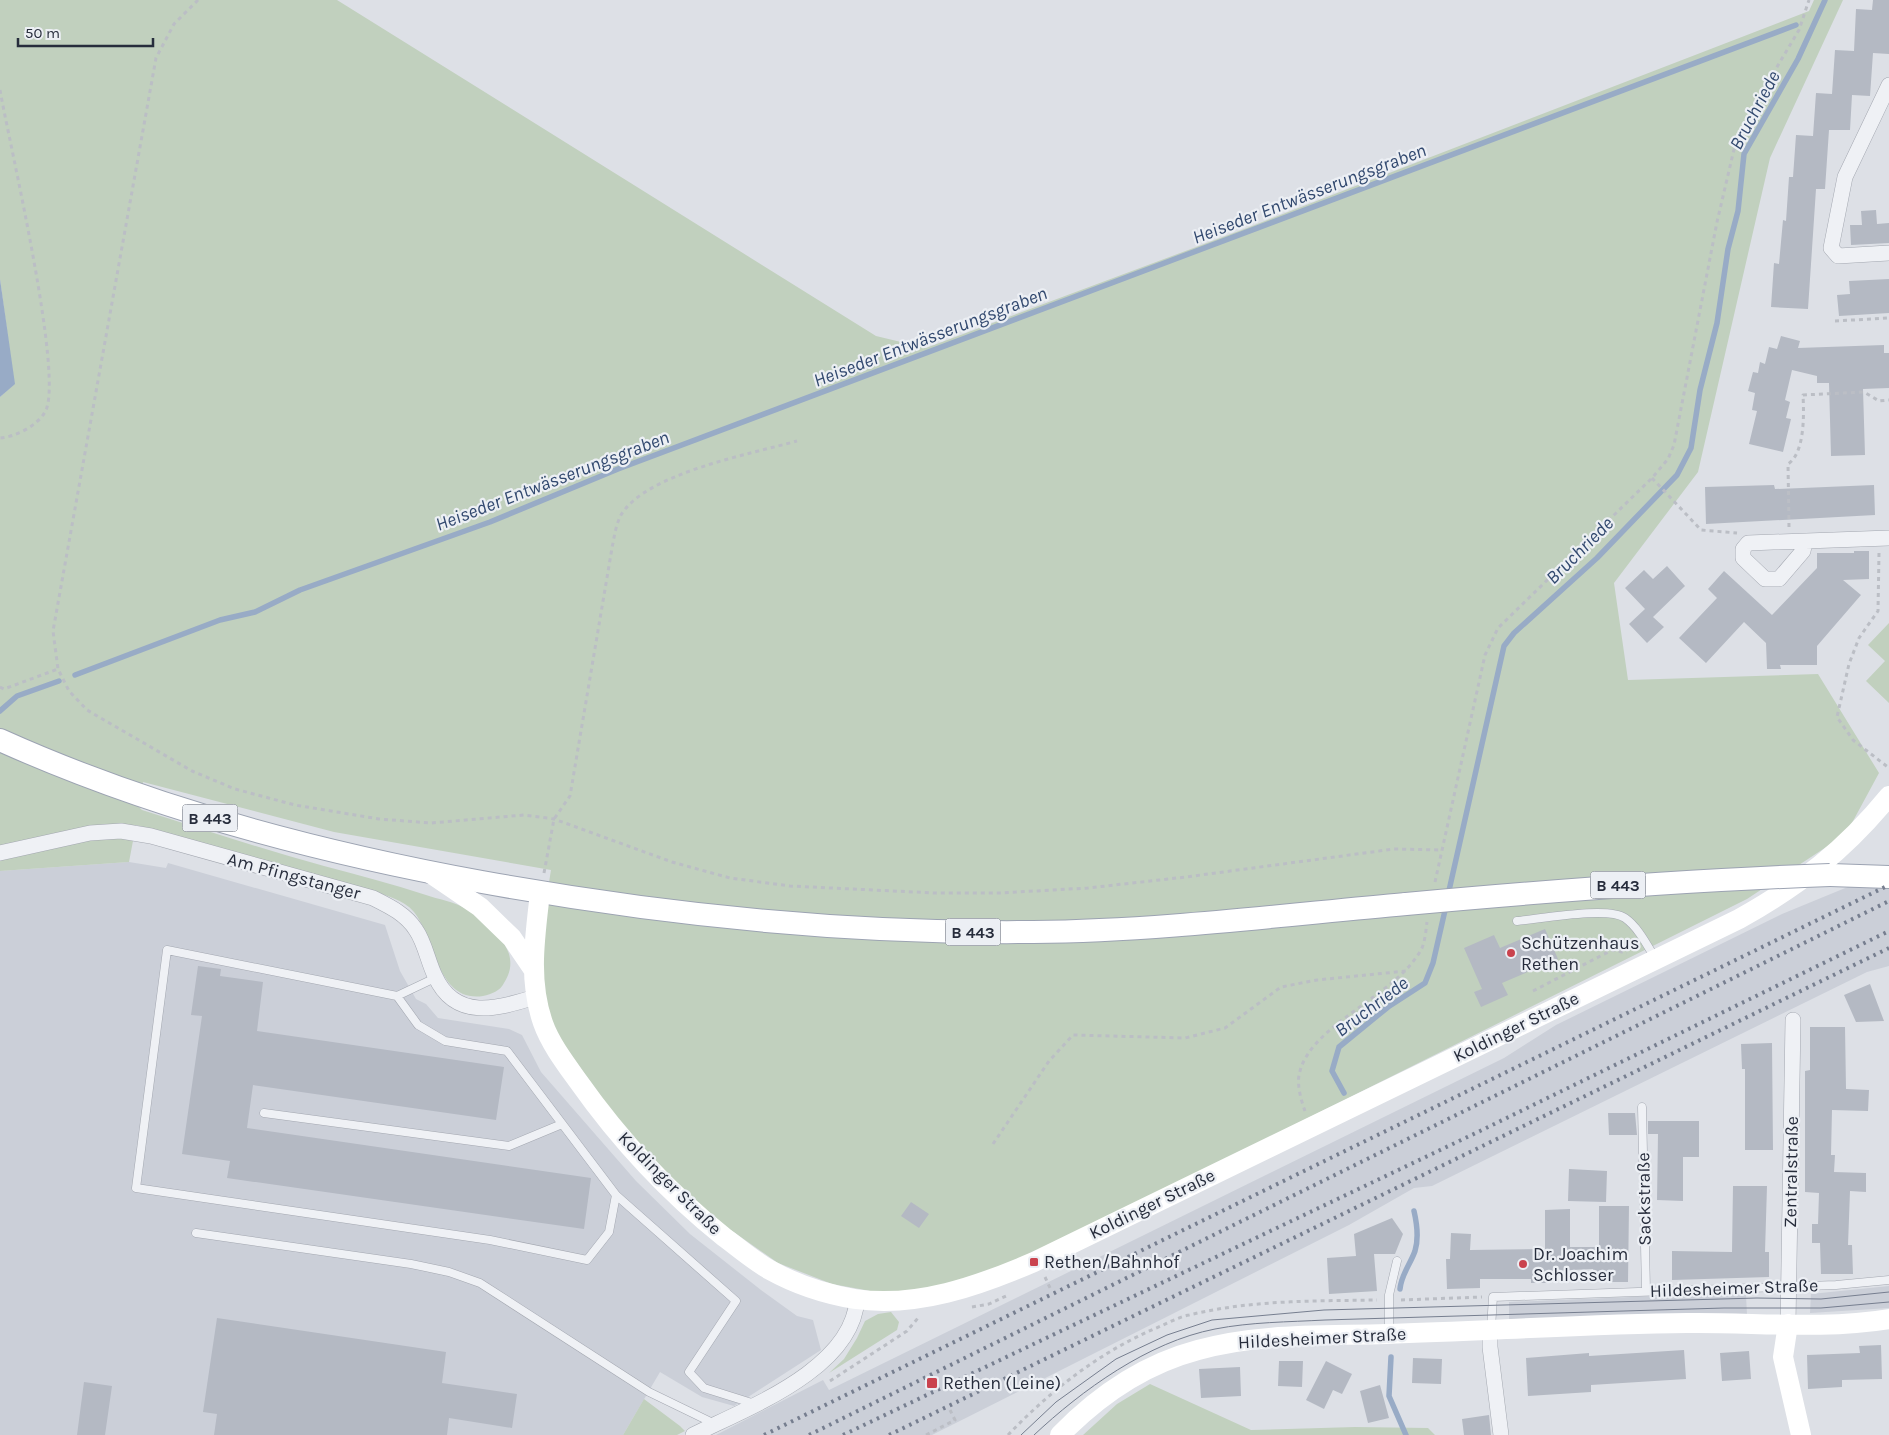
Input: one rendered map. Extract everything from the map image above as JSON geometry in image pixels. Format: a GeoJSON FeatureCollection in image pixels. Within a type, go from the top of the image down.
{"type":"FeatureCollection","features":[{"type":"Feature","properties":{"kind":"main road","name":"B 443"},"geometry":{"type":"LineString","coordinates":[[0,740],[85,776],[199,815],[325,849],[428,872],[540,893],[665,912],[789,924],[929,931],[1036,932],[1145,927],[1584,888],[1708,879],[1830,875],[1889,878]]}},
{"type":"Feature","properties":{"kind":"street"},"geometry":{"type":"LineString","coordinates":[[1889,85],[1845,177],[1831,248],[1838,256],[1889,253]]}},
{"type":"Feature","properties":{"kind":"street"},"geometry":{"type":"LineString","coordinates":[[1806,542],[1803,551],[1779,579],[1765,579],[1743,558],[1743,549],[1748,544],[1884,538]]}},
{"type":"Feature","properties":{"kind":"street","name":"Koldinger Straße"},"geometry":{"type":"LineString","coordinates":[[540,893],[533,969],[535,997],[544,1025],[565,1062],[590,1098],[632,1150],[697,1215],[769,1270],[798,1284],[827,1294],[892,1302],[957,1291],[994,1279],[1034,1262],[1739,919],[1778,897],[1833,856],[1863,828],[1889,796]]}},
{"type":"Feature","properties":{"kind":"street","name":"Am Pfingstanger"},"geometry":{"type":"LineString","coordinates":[[0,853],[90,833],[121,831],[151,836],[373,898],[399,912],[416,930],[435,978],[449,999],[468,1006],[500,1008],[535,997]]}},
{"type":"Feature","properties":{"kind":"street"},"geometry":{"type":"LineString","coordinates":[[428,872],[480,906],[512,938],[533,969]]}},
{"type":"Feature","properties":{"kind":"street","name":"Zentralstraße"},"geometry":{"type":"LineString","coordinates":[[1788,1324],[1793,1020]]}},
{"type":"Feature","properties":{"kind":"street"},"geometry":{"type":"LineString","coordinates":[[693,1435],[755,1404],[816,1369],[830,1357],[844,1338],[856,1311],[857,1299]]}},
{"type":"Feature","properties":{"kind":"street","name":"Hildesheimer Straße"},"geometry":{"type":"LineString","coordinates":[[1060,1435],[1082,1414],[1137,1374],[1196,1350],[1228,1342],[1269,1338],[1490,1331],[1657,1323],[1820,1325],[1889,1319]]}},
{"type":"Feature","properties":{"kind":"street"},"geometry":{"type":"LineString","coordinates":[[1788,1324],[1783,1357],[1801,1435]]}},
{"type":"Feature","properties":{"kind":"street"},"geometry":{"type":"LineString","coordinates":[[1490,1331],[1490,1347],[1501,1435]]}},
{"type":"Feature","properties":{"kind":"lane"},"geometry":{"type":"LineString","coordinates":[[1517,921],[1608,911],[1624,917],[1646,943],[1656,959]]}},
{"type":"Feature","properties":{"kind":"lane"},"geometry":{"type":"LineString","coordinates":[[435,978],[397,996],[167,950],[136,1188],[490,1240],[587,1260],[608,1232],[616,1195]]}},
{"type":"Feature","properties":{"kind":"lane"},"geometry":{"type":"LineString","coordinates":[[397,996],[418,1026],[445,1041],[506,1051],[616,1195],[736,1301],[689,1372],[704,1388],[755,1404]]}},
{"type":"Feature","properties":{"kind":"lane","name":"Sackstraße"},"geometry":{"type":"LineString","coordinates":[[1642,1107],[1646,1291]]}},
{"type":"Feature","properties":{"kind":"lane"},"geometry":{"type":"LineString","coordinates":[[264,1113],[509,1146],[562,1124]]}},
{"type":"Feature","properties":{"kind":"lane"},"geometry":{"type":"LineString","coordinates":[[196,1233],[411,1264],[449,1272],[480,1283],[649,1392],[715,1424]]}},
{"type":"Feature","properties":{"kind":"lane"},"geometry":{"type":"LineString","coordinates":[[1389,1334],[1389,1295],[1397,1261]]}},
{"type":"Feature","properties":{"kind":"lane","name":"Hildesheimer Straße"},"geometry":{"type":"LineString","coordinates":[[1490,1331],[1493,1297],[1788,1286],[1889,1280]]}},
{"type":"Feature","properties":{"kind":"path"},"geometry":{"type":"LineString","coordinates":[[198,0],[174,24],[156,58],[53,631],[58,669],[69,691],[88,710],[192,772],[235,789],[295,805],[379,819],[431,822],[524,815],[554,818],[672,862],[730,878],[790,886],[935,893],[998,893],[1088,888],[1394,849],[1441,850],[1485,655],[1498,628],[1652,478],[1668,459],[1674,445],[1717,222],[1735,145],[1765,87],[1799,30],[1809,0]]}},
{"type":"Feature","properties":{"kind":"path"},"geometry":{"type":"LineString","coordinates":[[0,90],[45,323],[50,392],[45,412],[30,427],[7,438],[0,438]]}},
{"type":"Feature","properties":{"kind":"path"},"geometry":{"type":"LineString","coordinates":[[1835,320],[1889,318]]}},
{"type":"Feature","properties":{"kind":"path"},"geometry":{"type":"LineString","coordinates":[[1790,542],[1788,464],[1794,460],[1804,425],[1803,395],[1864,392],[1880,401],[1889,400]]}},
{"type":"Feature","properties":{"kind":"path"},"geometry":{"type":"LineString","coordinates":[[540,893],[554,818],[570,796],[612,548],[620,516],[636,496],[672,477],[797,441]]}},
{"type":"Feature","properties":{"kind":"path"},"geometry":{"type":"LineString","coordinates":[[1652,478],[1701,530],[1739,533],[1748,544]]}},
{"type":"Feature","properties":{"kind":"path"},"geometry":{"type":"LineString","coordinates":[[1884,538],[1878,611],[1859,638],[1849,664],[1837,717],[1854,740],[1889,768]]}},
{"type":"Feature","properties":{"kind":"path"},"geometry":{"type":"LineString","coordinates":[[0,687],[4,688],[58,669]]}},
{"type":"Feature","properties":{"kind":"path"},"geometry":{"type":"LineString","coordinates":[[1533,991],[1612,950]]}},
{"type":"Feature","properties":{"kind":"path"},"geometry":{"type":"LineString","coordinates":[[993,1144],[1049,1061],[1072,1035],[1185,1038],[1225,1028],[1281,987],[1317,980],[1406,970],[1316,1042],[1300,1071],[1300,1098],[1311,1126]]}},
{"type":"Feature","properties":{"kind":"path"},"geometry":{"type":"LineString","coordinates":[[1048,1281],[1051,1290]]}},
{"type":"Feature","properties":{"kind":"path"},"geometry":{"type":"LineString","coordinates":[[830,1381],[907,1331],[926,1310],[924,1298]]}},
{"type":"Feature","properties":{"kind":"path"},"geometry":{"type":"LineString","coordinates":[[926,1435],[955,1420],[950,1410]]}},
{"type":"Feature","properties":{"kind":"path"},"geometry":{"type":"LineString","coordinates":[[1008,1435],[1026,1415]]}},
{"type":"Feature","properties":{"kind":"shaded area"},"geometry":{"type":"Polygon","coordinates":[[[129,862],[166,868],[168,863],[385,925],[400,971],[416,999],[426,1004],[438,1018],[509,1029],[522,1035],[541,1072],[636,1181],[690,1234],[761,1290],[797,1316],[813,1320],[821,1350],[734,1406],[702,1397],[660,1372],[623,1435],[0,1435],[0,871],[129,862]]]}},
{"type":"Feature","properties":{"kind":"shaded area"},"geometry":{"type":"Polygon","coordinates":[[[1889,870],[1889,966],[1867,972],[1432,1186],[1414,1188],[1349,1225],[932,1435],[716,1435],[823,1380],[829,1390],[1504,1058],[1556,1025],[1782,914],[1889,870]]]}},
{"type":"Feature","properties":{"kind":"shaded area"},"geometry":{"type":"Polygon","coordinates":[[[1889,1286],[1889,1308],[1810,1313],[1811,1294],[1889,1286]]]}},
{"type":"Feature","properties":{"kind":"shaded area"},"geometry":{"type":"Polygon","coordinates":[[[1725,1293],[1746,1295],[1747,1315],[1509,1322],[1509,1302],[1725,1293]]]}},
{"type":"Feature","properties":{"kind":"green space"},"geometry":{"type":"Polygon","coordinates":[[[0,0],[337,0],[876,336],[926,348],[1247,228],[1809,11],[1814,0],[1843,0],[1770,158],[1698,472],[1614,583],[1628,680],[1818,674],[1879,773],[1846,834],[1747,899],[1144,1200],[970,1282],[887,1294],[832,1284],[778,1263],[705,1212],[635,1144],[549,1024],[542,995],[544,913],[551,870],[334,832],[143,782],[139,807],[142,810],[278,853],[451,902],[472,912],[485,922],[502,940],[510,958],[509,972],[502,986],[495,992],[483,996],[468,995],[456,989],[446,979],[421,923],[414,912],[400,901],[371,890],[136,825],[129,862],[0,871],[0,397],[14,384],[0,279],[0,0]]]}},
{"type":"Feature","properties":{"kind":"green space"},"geometry":{"type":"Polygon","coordinates":[[[1889,623],[1889,703],[1866,681],[1885,661],[1868,645],[1889,623]]]}},
{"type":"Feature","properties":{"kind":"green space"},"geometry":{"type":"Polygon","coordinates":[[[891,1312],[899,1322],[897,1330],[829,1373],[844,1359],[865,1321],[878,1314],[891,1312]]]}},
{"type":"Feature","properties":{"kind":"green space"},"geometry":{"type":"Polygon","coordinates":[[[1150,1384],[1251,1430],[1355,1427],[1428,1428],[1435,1435],[1083,1435],[1117,1404],[1150,1384]]]}},
{"type":"Feature","properties":{"kind":"green space"},"geometry":{"type":"Polygon","coordinates":[[[644,1399],[685,1431],[677,1435],[623,1435],[644,1399]]]}},
{"type":"Feature","properties":{"kind":"water"},"geometry":{"type":"Polygon","coordinates":[[[0,279],[15,384],[0,397],[0,279]]]}},
{"type":"Feature","properties":{"kind":"building"},"geometry":{"type":"Polygon","coordinates":[[[1873,0],[1889,0],[1889,54],[1873,53],[1870,96],[1852,95],[1850,130],[1829,130],[1825,189],[1816,189],[1808,309],[1771,307],[1774,263],[1779,264],[1783,220],[1786,221],[1789,177],[1793,177],[1796,135],[1813,136],[1816,93],[1832,94],[1835,50],[1854,51],[1856,9],[1872,10],[1873,0]]]}},
{"type":"Feature","properties":{"kind":"building"},"geometry":{"type":"Polygon","coordinates":[[[1876,210],[1877,224],[1889,223],[1889,243],[1851,245],[1850,225],[1862,225],[1861,211],[1876,210]]]}},
{"type":"Feature","properties":{"kind":"building"},"geometry":{"type":"Polygon","coordinates":[[[1889,279],[1889,313],[1839,316],[1837,295],[1850,294],[1849,281],[1889,279]]]}},
{"type":"Feature","properties":{"kind":"building"},"geometry":{"type":"Polygon","coordinates":[[[1781,336],[1800,341],[1798,348],[1884,345],[1884,353],[1889,353],[1889,388],[1863,389],[1865,455],[1831,456],[1829,383],[1817,383],[1817,376],[1792,370],[1785,400],[1790,402],[1786,418],[1791,419],[1783,452],[1749,444],[1757,411],[1752,410],[1755,393],[1748,391],[1753,372],[1758,373],[1760,362],[1765,364],[1769,347],[1777,349],[1781,336]]]}},
{"type":"Feature","properties":{"kind":"building"},"geometry":{"type":"Polygon","coordinates":[[[1774,485],[1775,489],[1874,485],[1875,515],[1706,524],[1705,487],[1774,485]]]}},
{"type":"Feature","properties":{"kind":"building"},"geometry":{"type":"Polygon","coordinates":[[[1854,551],[1869,551],[1869,579],[1843,580],[1861,595],[1817,646],[1817,665],[1780,665],[1781,669],[1767,669],[1766,643],[1744,622],[1706,663],[1679,638],[1717,598],[1708,589],[1724,571],[1772,615],[1817,568],[1817,553],[1854,553],[1854,551]]]}},
{"type":"Feature","properties":{"kind":"building"},"geometry":{"type":"Polygon","coordinates":[[[1667,566],[1685,586],[1653,617],[1664,627],[1647,643],[1629,624],[1645,609],[1625,588],[1644,570],[1653,579],[1667,566]]]}},
{"type":"Feature","properties":{"kind":"building","name":"Schützenhaus Rethen"},"geometry":{"type":"Polygon","coordinates":[[[1545,929],[1558,959],[1502,983],[1508,995],[1481,1007],[1474,992],[1482,989],[1464,948],[1494,935],[1500,948],[1545,929]]]}},
{"type":"Feature","properties":{"kind":"building"},"geometry":{"type":"Polygon","coordinates":[[[198,966],[221,969],[220,976],[263,982],[257,1031],[504,1067],[496,1120],[253,1085],[247,1128],[591,1178],[584,1229],[227,1178],[230,1161],[182,1154],[202,1016],[191,1015],[198,966]]]}},
{"type":"Feature","properties":{"kind":"building"},"geometry":{"type":"Polygon","coordinates":[[[1870,984],[1884,1021],[1856,1022],[1844,995],[1870,984]]]}},
{"type":"Feature","properties":{"kind":"building"},"geometry":{"type":"Polygon","coordinates":[[[1810,1027],[1845,1027],[1846,1089],[1869,1090],[1868,1111],[1832,1110],[1831,1155],[1835,1155],[1834,1172],[1866,1173],[1866,1192],[1850,1191],[1848,1245],[1852,1245],[1853,1274],[1821,1274],[1820,1243],[1812,1243],[1812,1224],[1818,1224],[1819,1193],[1805,1192],[1805,1071],[1810,1070],[1810,1027]]]}},
{"type":"Feature","properties":{"kind":"building"},"geometry":{"type":"Polygon","coordinates":[[[1772,1043],[1773,1150],[1745,1150],[1745,1069],[1742,1069],[1741,1044],[1772,1043]]]}},
{"type":"Feature","properties":{"kind":"building"},"geometry":{"type":"Polygon","coordinates":[[[1608,1113],[1635,1113],[1637,1135],[1609,1135],[1608,1113]]]}},
{"type":"Feature","properties":{"kind":"building"},"geometry":{"type":"Polygon","coordinates":[[[1648,1121],[1699,1121],[1699,1157],[1683,1157],[1683,1201],[1657,1200],[1658,1134],[1648,1134],[1648,1121]]]}},
{"type":"Feature","properties":{"kind":"building"},"geometry":{"type":"Polygon","coordinates":[[[1569,1169],[1607,1171],[1606,1202],[1568,1201],[1569,1169]]]}},
{"type":"Feature","properties":{"kind":"building"},"geometry":{"type":"Polygon","coordinates":[[[1733,1186],[1767,1186],[1765,1252],[1769,1252],[1769,1277],[1672,1280],[1672,1251],[1732,1252],[1733,1186]]]}},
{"type":"Feature","properties":{"kind":"building"},"geometry":{"type":"Polygon","coordinates":[[[911,1202],[929,1214],[919,1228],[901,1216],[911,1202]]]}},
{"type":"Feature","properties":{"kind":"building"},"geometry":{"type":"Polygon","coordinates":[[[1599,1206],[1629,1206],[1628,1282],[1608,1282],[1608,1274],[1593,1274],[1593,1269],[1551,1271],[1551,1283],[1531,1283],[1531,1279],[1480,1279],[1480,1288],[1447,1289],[1446,1259],[1450,1259],[1451,1233],[1471,1234],[1470,1250],[1545,1249],[1545,1210],[1570,1209],[1570,1247],[1599,1247],[1599,1206]]]}},
{"type":"Feature","properties":{"kind":"building"},"geometry":{"type":"Polygon","coordinates":[[[1392,1218],[1403,1234],[1395,1254],[1374,1254],[1377,1291],[1329,1294],[1327,1258],[1356,1256],[1354,1234],[1392,1218]]]}},
{"type":"Feature","properties":{"kind":"building"},"geometry":{"type":"Polygon","coordinates":[[[217,1318],[446,1352],[442,1383],[517,1394],[512,1428],[449,1418],[447,1435],[214,1435],[217,1414],[203,1412],[217,1318]]]}},
{"type":"Feature","properties":{"kind":"building"},"geometry":{"type":"Polygon","coordinates":[[[1881,1345],[1882,1379],[1842,1380],[1842,1387],[1808,1389],[1807,1355],[1860,1353],[1859,1346],[1881,1345]]]}},
{"type":"Feature","properties":{"kind":"building"},"geometry":{"type":"Polygon","coordinates":[[[1684,1350],[1686,1379],[1591,1385],[1591,1392],[1528,1396],[1526,1358],[1589,1353],[1589,1356],[1684,1350]]]}},
{"type":"Feature","properties":{"kind":"building"},"geometry":{"type":"Polygon","coordinates":[[[1749,1351],[1751,1379],[1722,1381],[1720,1353],[1749,1351]]]}},
{"type":"Feature","properties":{"kind":"building"},"geometry":{"type":"Polygon","coordinates":[[[1413,1358],[1442,1359],[1441,1384],[1412,1383],[1413,1358]]]}},
{"type":"Feature","properties":{"kind":"building"},"geometry":{"type":"Polygon","coordinates":[[[1279,1361],[1303,1361],[1302,1387],[1278,1386],[1279,1361]]]}},
{"type":"Feature","properties":{"kind":"building"},"geometry":{"type":"Polygon","coordinates":[[[1326,1361],[1352,1374],[1342,1394],[1333,1390],[1324,1409],[1306,1400],[1326,1361]]]}},
{"type":"Feature","properties":{"kind":"building"},"geometry":{"type":"Polygon","coordinates":[[[1240,1367],[1241,1396],[1201,1398],[1199,1369],[1240,1367]]]}},
{"type":"Feature","properties":{"kind":"building"},"geometry":{"type":"Polygon","coordinates":[[[84,1382],[112,1386],[105,1435],[77,1435],[84,1382]]]}},
{"type":"Feature","properties":{"kind":"building"},"geometry":{"type":"Polygon","coordinates":[[[1380,1385],[1389,1418],[1368,1423],[1360,1391],[1380,1385]]]}},
{"type":"Feature","properties":{"kind":"building"},"geometry":{"type":"Polygon","coordinates":[[[1489,1415],[1491,1435],[1464,1435],[1462,1419],[1489,1415]]]}},
{"type":"Feature","properties":{"kind":"waterway","name":"Bruchriede"},"geometry":{"type":"LineString","coordinates":[[1448,895],[1504,646],[1514,633],[1597,558],[1677,475],[1691,448],[1700,390],[1717,323],[1728,249],[1738,211],[1744,154],[1798,59],[1825,0]]}},
{"type":"Feature","properties":{"kind":"waterway","name":"Heiseder Entwässerungsgraben"},"geometry":{"type":"LineString","coordinates":[[75,675],[220,620],[255,612],[300,590],[490,522],[618,469],[1796,25]]}},
{"type":"Feature","properties":{"kind":"waterway","name":"Heiseder Entwässerungsgraben"},"geometry":{"type":"LineString","coordinates":[[0,711],[17,696],[59,681]]}},
{"type":"Feature","properties":{"kind":"waterway","name":"Bruchriede"},"geometry":{"type":"LineString","coordinates":[[1344,1093],[1332,1071],[1339,1047],[1388,1007],[1425,983],[1433,963],[1446,906]]}},
{"type":"Feature","properties":{"kind":"waterway","name":"Bruchriede"},"geometry":{"type":"LineString","coordinates":[[1400,1289],[1417,1241],[1414,1211]]}},
{"type":"Feature","properties":{"kind":"waterway","name":"Bruchriede"},"geometry":{"type":"LineString","coordinates":[[1391,1357],[1389,1396],[1406,1435]]}},
{"type":"Feature","properties":{"kind":"tram line"},"geometry":{"type":"LineString","coordinates":[[1021,1435],[1056,1402],[1116,1359],[1167,1335],[1212,1320],[1324,1310],[1757,1298],[1821,1299],[1889,1292]]}},
{"type":"Feature","properties":{"kind":"tram line"},"geometry":{"type":"LineString","coordinates":[[1034,1435],[1073,1401],[1117,1370],[1165,1345],[1190,1335],[1215,1329],[1242,1325],[1325,1320],[1724,1308],[1821,1308],[1889,1302]]}},
{"type":"Feature","properties":{"kind":"railway"},"geometry":{"type":"LineString","coordinates":[[764,1435],[1889,885]]}},
{"type":"Feature","properties":{"kind":"railway"},"geometry":{"type":"LineString","coordinates":[[809,1435],[1889,901]]}},
{"type":"Feature","properties":{"kind":"railway"},"geometry":{"type":"LineString","coordinates":[[843,1435],[1480,1131],[1889,931]]}},
{"type":"Feature","properties":{"kind":"railway"},"geometry":{"type":"LineString","coordinates":[[889,1435],[1889,948]]}},
{"type":"Feature","properties":{"kind":"place","name":"Schützenhaus Rethen"},"geometry":{"type":"Point","coordinates":[1511,953]}},
{"type":"Feature","properties":{"kind":"place","name":"Rethen/Bahnhof"},"geometry":{"type":"Point","coordinates":[1034,1262]}},
{"type":"Feature","properties":{"kind":"place","name":"Dr. Joachim Schlosser"},"geometry":{"type":"Point","coordinates":[1523,1264]}},
{"type":"Feature","properties":{"kind":"place","name":"Rethen (Leine)"},"geometry":{"type":"Point","coordinates":[932,1383]}}]}
